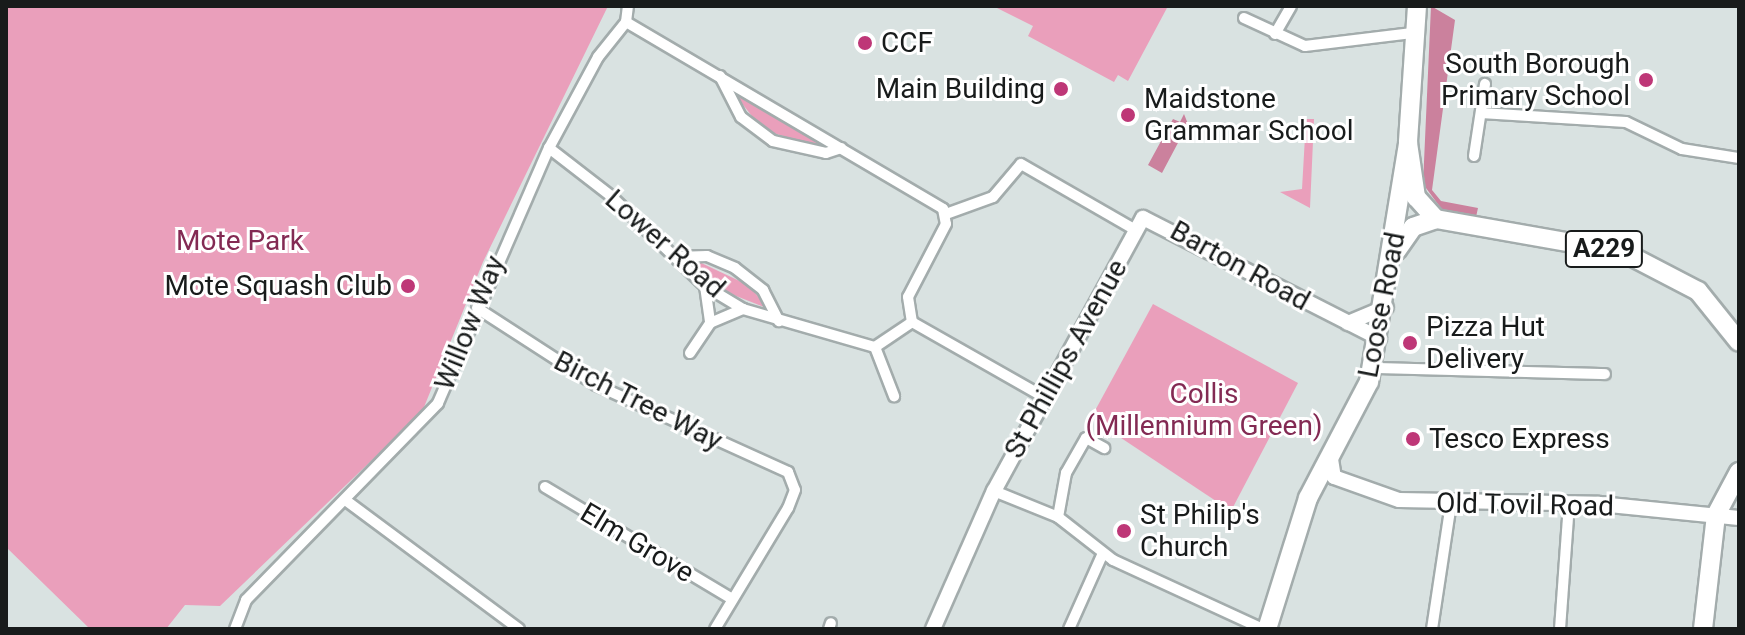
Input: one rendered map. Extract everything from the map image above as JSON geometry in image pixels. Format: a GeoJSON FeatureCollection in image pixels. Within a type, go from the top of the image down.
{"type":"FeatureCollection","features":[{"type":"Feature","properties":{"kind":"highway","name":"Loose Road"},"geometry":{"type":"LineString","coordinates":[[1265,629],[1308,498],[1331,459],[1373,368],[1396,252],[1408,143],[1412,33],[1417,6]]}},
{"type":"Feature","properties":{"kind":"highway","name":"Loose Road"},"geometry":{"type":"LineString","coordinates":[[1408,143],[1416,197],[1436,219]]}},
{"type":"Feature","properties":{"kind":"highway"},"geometry":{"type":"LineString","coordinates":[[1396,252],[1413,227],[1436,219]]}},
{"type":"Feature","properties":{"kind":"highway","name":"A229"},"geometry":{"type":"LineString","coordinates":[[1436,219],[1650,263],[1698,291],[1739,342]]}},
{"type":"Feature","properties":{"kind":"highway"},"geometry":{"type":"LineString","coordinates":[[1703,629],[1716,515],[1739,472]]}},
{"type":"Feature","properties":{"kind":"street"},"geometry":{"type":"LineString","coordinates":[[628,6],[626,22],[841,148],[946,214]]}},
{"type":"Feature","properties":{"kind":"street"},"geometry":{"type":"LineString","coordinates":[[1275,34],[1291,6]]}},
{"type":"Feature","properties":{"kind":"street"},"geometry":{"type":"LineString","coordinates":[[1244,18],[1305,46],[1412,33]]}},
{"type":"Feature","properties":{"kind":"street","name":"Willow Way"},"geometry":{"type":"LineString","coordinates":[[235,626],[246,600],[348,502],[438,403],[549,148],[605,45],[626,22]]}},
{"type":"Feature","properties":{"kind":"street"},"geometry":{"type":"LineString","coordinates":[[720,76],[741,117],[773,141],[797,150],[841,148]]}},
{"type":"Feature","properties":{"kind":"street"},"geometry":{"type":"LineString","coordinates":[[1474,156],[1485,84]]}},
{"type":"Feature","properties":{"kind":"street"},"geometry":{"type":"LineString","coordinates":[[1481,113],[1626,122],[1682,149],[1739,158]]}},
{"type":"Feature","properties":{"kind":"street","name":"Lower Road"},"geometry":{"type":"LineString","coordinates":[[549,148],[705,286],[743,309],[875,347]]}},
{"type":"Feature","properties":{"kind":"street"},"geometry":{"type":"LineString","coordinates":[[912,322],[908,297],[946,214],[993,197],[1021,164],[1136,230]]}},
{"type":"Feature","properties":{"kind":"street","name":"Barton Road"},"geometry":{"type":"LineString","coordinates":[[1136,230],[1143,218],[1154,219],[1379,338]]}},
{"type":"Feature","properties":{"kind":"street","name":"St Phillips Avenue"},"geometry":{"type":"LineString","coordinates":[[933,629],[995,490],[1136,230]]}},
{"type":"Feature","properties":{"kind":"street"},"geometry":{"type":"LineString","coordinates":[[675,257],[707,256],[735,268],[769,297],[779,321]]}},
{"type":"Feature","properties":{"kind":"street"},"geometry":{"type":"LineString","coordinates":[[705,286],[710,323]]}},
{"type":"Feature","properties":{"kind":"street"},"geometry":{"type":"LineString","coordinates":[[1348,323],[1386,307]]}},
{"type":"Feature","properties":{"kind":"street","name":"Birch Tree Way"},"geometry":{"type":"LineString","coordinates":[[477,308],[596,385],[788,472],[795,490],[729,597]]}},
{"type":"Feature","properties":{"kind":"street"},"geometry":{"type":"LineString","coordinates":[[690,353],[710,323],[743,309]]}},
{"type":"Feature","properties":{"kind":"street"},"geometry":{"type":"LineString","coordinates":[[894,396],[875,347],[912,322]]}},
{"type":"Feature","properties":{"kind":"street"},"geometry":{"type":"LineString","coordinates":[[912,322],[1046,398]]}},
{"type":"Feature","properties":{"kind":"street"},"geometry":{"type":"LineString","coordinates":[[1373,368],[1605,374]]}},
{"type":"Feature","properties":{"kind":"street"},"geometry":{"type":"LineString","coordinates":[[1058,517],[1066,473],[1086,438],[1104,448]]}},
{"type":"Feature","properties":{"kind":"street","name":"Old Tovil Road"},"geometry":{"type":"LineString","coordinates":[[1331,459],[1334,477],[1374,493],[1451,503],[1569,503],[1739,518]]}},
{"type":"Feature","properties":{"kind":"street","name":"Elm Grove"},"geometry":{"type":"LineString","coordinates":[[545,487],[729,597]]}},
{"type":"Feature","properties":{"kind":"street"},"geometry":{"type":"LineString","coordinates":[[995,490],[1058,517],[1103,553],[1265,629]]}},
{"type":"Feature","properties":{"kind":"street"},"geometry":{"type":"LineString","coordinates":[[348,502],[519,629]]}},
{"type":"Feature","properties":{"kind":"street"},"geometry":{"type":"LineString","coordinates":[[1432,629],[1446,575],[1451,503]]}},
{"type":"Feature","properties":{"kind":"street"},"geometry":{"type":"LineString","coordinates":[[1560,629],[1569,503]]}},
{"type":"Feature","properties":{"kind":"street"},"geometry":{"type":"LineString","coordinates":[[1069,629],[1103,553]]}},
{"type":"Feature","properties":{"kind":"street"},"geometry":{"type":"LineString","coordinates":[[715,629],[729,597]]}},
{"type":"Feature","properties":{"kind":"green space","name":"Mote Park"},"geometry":{"type":"Polygon","coordinates":[[[6,6],[608,6],[483,262],[422,412],[220,606],[185,605],[166,629],[90,629],[6,547],[6,6]]]}},
{"type":"Feature","properties":{"kind":"green space"},"geometry":{"type":"Polygon","coordinates":[[[993,6],[1168,6],[1128,81],[1118,75],[1114,82],[1028,36],[1033,26],[993,6]]]}},
{"type":"Feature","properties":{"kind":"green space"},"geometry":{"type":"Polygon","coordinates":[[[732,91],[824,144],[824,148],[763,130],[732,91]]]}},
{"type":"Feature","properties":{"kind":"green space"},"geometry":{"type":"Polygon","coordinates":[[[1306,119],[1314,119],[1310,208],[1280,192],[1302,189],[1306,119]]]}},
{"type":"Feature","properties":{"kind":"green space"},"geometry":{"type":"Polygon","coordinates":[[[695,260],[748,285],[769,309],[721,290],[695,270],[695,260]]]}},
{"type":"Feature","properties":{"kind":"green space","name":"Collis (Millennium Green)"},"geometry":{"type":"Polygon","coordinates":[[[1153,304],[1298,383],[1231,511],[1091,418],[1153,304]]]}},
{"type":"Feature","properties":{"kind":"shaded area"},"geometry":{"type":"Polygon","coordinates":[[[1431,6],[1455,20],[1432,190],[1441,201],[1478,208],[1476,217],[1443,211],[1423,184],[1431,6]]]}},
{"type":"Feature","properties":{"kind":"shaded area"},"geometry":{"type":"Polygon","coordinates":[[[1184,114],[1188,124],[1162,173],[1148,165],[1173,119],[1180,122],[1184,114]]]}},
{"type":"Feature","properties":{"kind":"place","name":"CCF"},"geometry":{"type":"Point","coordinates":[865,43]}},
{"type":"Feature","properties":{"kind":"place","name":"South Borough Primary School"},"geometry":{"type":"Point","coordinates":[1646,80]}},
{"type":"Feature","properties":{"kind":"place","name":"Main Building"},"geometry":{"type":"Point","coordinates":[1061,89]}},
{"type":"Feature","properties":{"kind":"place","name":"Maidstone Grammar School"},"geometry":{"type":"Point","coordinates":[1128,115]}},
{"type":"Feature","properties":{"kind":"place","name":"Mote Squash Club"},"geometry":{"type":"Point","coordinates":[408,286]}},
{"type":"Feature","properties":{"kind":"place","name":"Pizza Hut Delivery"},"geometry":{"type":"Point","coordinates":[1410,343]}},
{"type":"Feature","properties":{"kind":"place","name":"Tesco Express"},"geometry":{"type":"Point","coordinates":[1413,439]}},
{"type":"Feature","properties":{"kind":"place","name":"St Philip's Church"},"geometry":{"type":"Point","coordinates":[1124,531]}}]}
